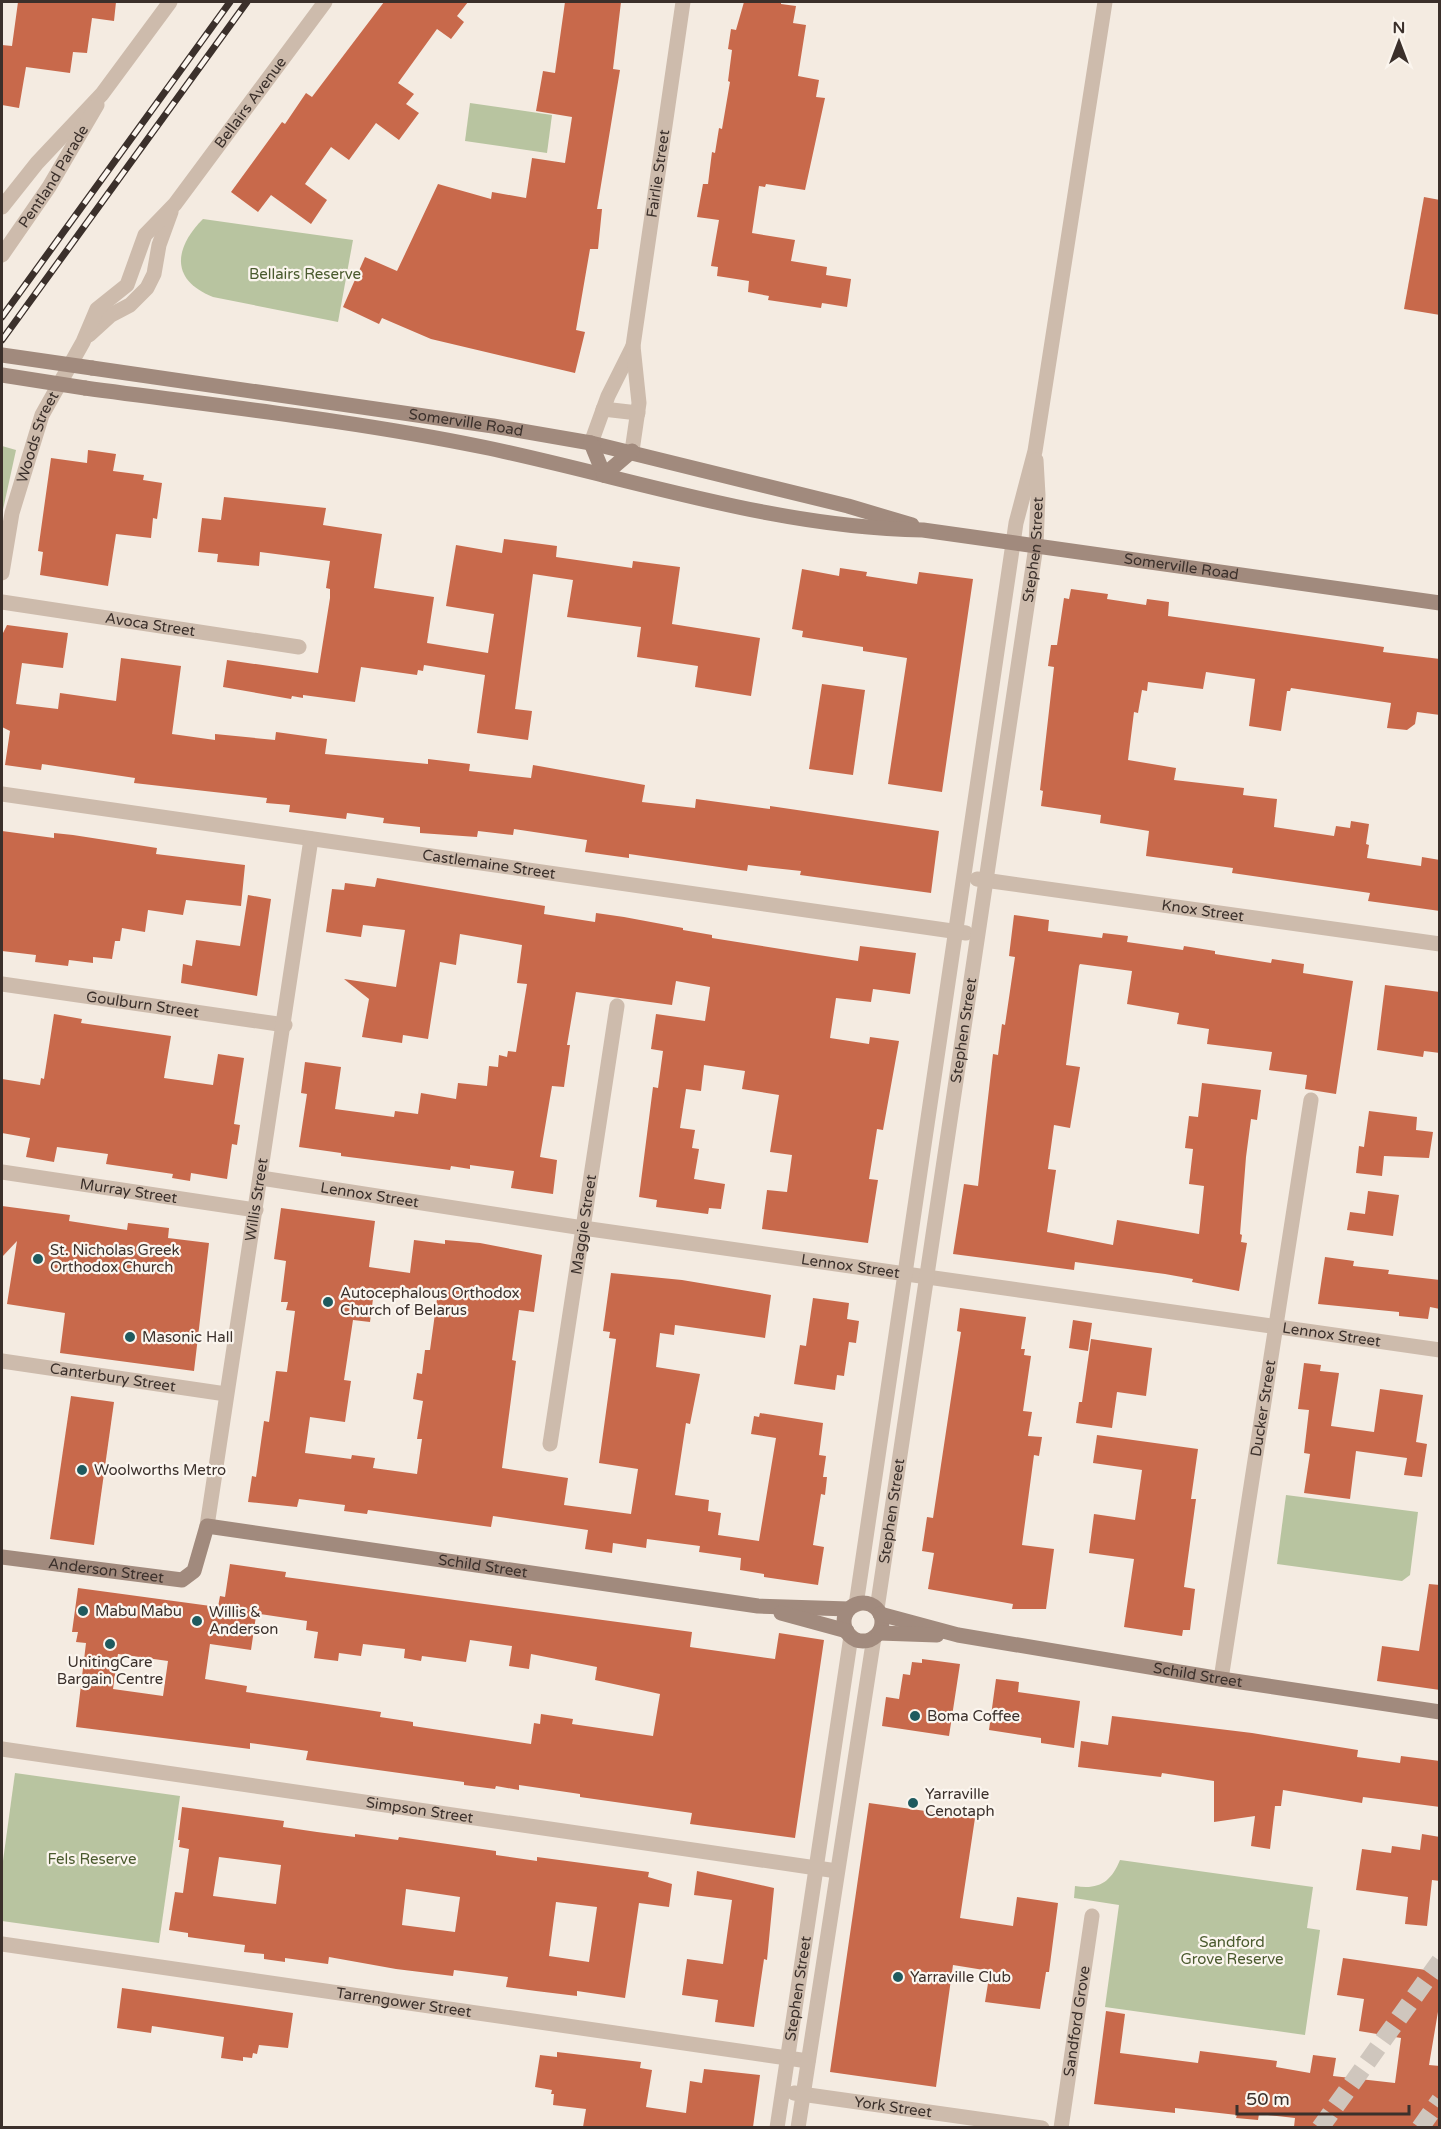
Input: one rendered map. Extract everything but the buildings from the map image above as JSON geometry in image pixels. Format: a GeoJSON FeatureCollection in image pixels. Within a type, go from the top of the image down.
{"type":"FeatureCollection","features":[{"type":"Feature","properties":{"kind":"main road","name":"Somerville Road"},"geometry":{"type":"LineString","coordinates":[[2,355],[481,424],[591,443],[632,451],[848,506],[923,530]]}},
{"type":"Feature","properties":{"kind":"main road","name":"Somerville Road"},"geometry":{"type":"LineString","coordinates":[[2,375],[414,435],[604,475],[700,498],[822,521],[872,528],[923,530],[1440,603]]}},
{"type":"Feature","properties":{"kind":"main road"},"geometry":{"type":"LineString","coordinates":[[591,443],[604,475],[632,451]]}},
{"type":"Feature","properties":{"kind":"main road","name":"Schild Street"},"geometry":{"type":"LineString","coordinates":[[207,1526],[758,1606],[853,1607]]}},
{"type":"Feature","properties":{"kind":"main road","name":"Willis Street"},"geometry":{"type":"LineString","coordinates":[[198,1560],[207,1526]]}},
{"type":"Feature","properties":{"kind":"main road","name":"Anderson Street"},"geometry":{"type":"LineString","coordinates":[[2,1557],[172,1581],[189,1577],[198,1560]]}},
{"type":"Feature","properties":{"kind":"main road"},"geometry":{"type":"LineString","coordinates":[[867,1604],[879,1612],[881,1627],[876,1635],[862,1640],[849,1633],[844,1620],[853,1607],[867,1604]]}},
{"type":"Feature","properties":{"kind":"main road","name":"Schild Street"},"geometry":{"type":"LineString","coordinates":[[758,1606],[849,1633]]}},
{"type":"Feature","properties":{"kind":"main road","name":"Schild Street"},"geometry":{"type":"LineString","coordinates":[[879,1612],[958,1635],[1221,1679],[1440,1712]]}},
{"type":"Feature","properties":{"kind":"main road","name":"Schild Street"},"geometry":{"type":"LineString","coordinates":[[876,1635],[958,1635]]}},
{"type":"Feature","properties":{"kind":"street","name":"Pentland Parade"},"geometry":{"type":"LineString","coordinates":[[2,207],[36,163],[102,94],[170,2]]}},
{"type":"Feature","properties":{"kind":"street","name":"Bellairs Avenue"},"geometry":{"type":"LineString","coordinates":[[127,285],[145,235],[175,204],[325,2]]}},
{"type":"Feature","properties":{"kind":"street","name":"Fairlie Street"},"geometry":{"type":"LineString","coordinates":[[632,451],[638,413],[633,346],[683,2]]}},
{"type":"Feature","properties":{"kind":"street","name":"Stephen Street"},"geometry":{"type":"LineString","coordinates":[[853,1607],[957,932],[1014,543],[1022,496],[1035,451],[1105,2]]}},
{"type":"Feature","properties":{"kind":"street","name":"Pentland Parade"},"geometry":{"type":"LineString","coordinates":[[2,255],[83,133],[102,94]]}},
{"type":"Feature","properties":{"kind":"street","name":"Bellairs Avenue"},"geometry":{"type":"LineString","coordinates":[[142,294],[154,274],[161,240],[175,204]]}},
{"type":"Feature","properties":{"kind":"street"},"geometry":{"type":"LineString","coordinates":[[127,285],[142,294]]}},
{"type":"Feature","properties":{"kind":"street","name":"Woods Street"},"geometry":{"type":"LineString","coordinates":[[2,573],[12,513],[42,415],[83,342],[100,305],[127,285]]}},
{"type":"Feature","properties":{"kind":"street","name":"Woods Street"},"geometry":{"type":"LineString","coordinates":[[83,342],[111,315],[130,305],[142,294]]}},
{"type":"Feature","properties":{"kind":"street","name":"Fairlie Street"},"geometry":{"type":"LineString","coordinates":[[591,443],[603,409],[633,346]]}},
{"type":"Feature","properties":{"kind":"street"},"geometry":{"type":"LineString","coordinates":[[603,409],[638,413]]}},
{"type":"Feature","properties":{"kind":"street","name":"Stephen Street"},"geometry":{"type":"LineString","coordinates":[[879,1612],[926,1276],[1036,546],[1038,495],[1035,451]]}},
{"type":"Feature","properties":{"kind":"street","name":"Avoca Street"},"geometry":{"type":"LineString","coordinates":[[2,602],[299,647]]}},
{"type":"Feature","properties":{"kind":"street","name":"Castlemaine Street"},"geometry":{"type":"LineString","coordinates":[[2,794],[977,935]]}},
{"type":"Feature","properties":{"kind":"street","name":"Willis Street"},"geometry":{"type":"LineString","coordinates":[[207,1526],[285,1025],[311,839]]}},
{"type":"Feature","properties":{"kind":"street","name":"Knox Street"},"geometry":{"type":"LineString","coordinates":[[965,877],[1440,944]]}},
{"type":"Feature","properties":{"kind":"street","name":"Goulburn Street"},"geometry":{"type":"LineString","coordinates":[[2,984],[285,1025]]}},
{"type":"Feature","properties":{"kind":"street","name":"Maggie Street"},"geometry":{"type":"LineString","coordinates":[[550,1444],[617,1006]]}},
{"type":"Feature","properties":{"kind":"street","name":"Ducker Street"},"geometry":{"type":"LineString","coordinates":[[1221,1679],[1311,1100]]}},
{"type":"Feature","properties":{"kind":"street","name":"Murray Street"},"geometry":{"type":"LineString","coordinates":[[2,1172],[256,1210]]}},
{"type":"Feature","properties":{"kind":"street","name":"Lennox Street"},"geometry":{"type":"LineString","coordinates":[[261,1178],[583,1228],[1440,1350]]}},
{"type":"Feature","properties":{"kind":"street","name":"Canterbury Street"},"geometry":{"type":"LineString","coordinates":[[2,1361],[226,1394]]}},
{"type":"Feature","properties":{"kind":"street","name":"Stephen Street"},"geometry":{"type":"LineString","coordinates":[[777,2127],[817,1868],[849,1633]]}},
{"type":"Feature","properties":{"kind":"street","name":"Stephen Street"},"geometry":{"type":"LineString","coordinates":[[798,2127],[876,1635]]}},
{"type":"Feature","properties":{"kind":"street","name":"Simpson Street"},"geometry":{"type":"LineString","coordinates":[[2,1749],[837,1871]]}},
{"type":"Feature","properties":{"kind":"street","name":"Sandford Grove"},"geometry":{"type":"LineString","coordinates":[[1062,2127],[1092,1916]]}},
{"type":"Feature","properties":{"kind":"street","name":"Tarrengower Street"},"geometry":{"type":"LineString","coordinates":[[2,1944],[808,2061]]}},
{"type":"Feature","properties":{"kind":"street","name":"York Street"},"geometry":{"type":"LineString","coordinates":[[782,2091],[1042,2127]]}},
{"type":"Feature","properties":{"kind":"green space"},"geometry":{"type":"Polygon","coordinates":[[[470,103],[552,115],[547,153],[465,141],[470,103]]]}},
{"type":"Feature","properties":{"kind":"green space","name":"Bellairs Reserve"},"geometry":{"type":"Polygon","coordinates":[[[203,219],[353,240],[338,322],[213,297],[199,290],[189,282],[183,272],[181,262],[186,241],[203,219]]]}},
{"type":"Feature","properties":{"kind":"green space"},"geometry":{"type":"Polygon","coordinates":[[[2,446],[16,450],[2,514],[2,446]]]}},
{"type":"Feature","properties":{"kind":"green space"},"geometry":{"type":"Polygon","coordinates":[[[1286,1495],[1418,1512],[1410,1575],[1402,1581],[1277,1564],[1286,1495]]]}},
{"type":"Feature","properties":{"kind":"green space","name":"Fels Reserve"},"geometry":{"type":"Polygon","coordinates":[[[15,1773],[180,1796],[159,1943],[2,1921],[2,1868],[15,1773]]]}},
{"type":"Feature","properties":{"kind":"green space","name":"Sandford Grove Reserve"},"geometry":{"type":"Polygon","coordinates":[[[1120,1860],[1313,1887],[1307,1928],[1320,1930],[1305,2035],[1105,2007],[1119,1905],[1074,1898],[1075,1886],[1091,1887],[1103,1883],[1113,1874],[1120,1860]]]}},
{"type":"Feature","properties":{"kind":"tunnel"},"geometry":{"type":"LineString","coordinates":[[1320,2128],[1440,1961]]}},
{"type":"Feature","properties":{"kind":"tunnel"},"geometry":{"type":"LineString","coordinates":[[1420,2128],[1440,2100]]}},
{"type":"Feature","properties":{"kind":"railway"},"geometry":{"type":"LineString","coordinates":[[2,317],[230,2]]}},
{"type":"Feature","properties":{"kind":"railway"},"geometry":{"type":"LineString","coordinates":[[2,340],[247,2]]}},
{"type":"Feature","properties":{"kind":"place","name":"St. Nicholas Greek Orthodox Church"},"geometry":{"type":"Point","coordinates":[38,1259]}},
{"type":"Feature","properties":{"kind":"place","name":"Autocephalous Orthodox Church of Belarus"},"geometry":{"type":"Point","coordinates":[328,1302]}},
{"type":"Feature","properties":{"kind":"place","name":"Masonic Hall"},"geometry":{"type":"Point","coordinates":[130,1337]}},
{"type":"Feature","properties":{"kind":"place","name":"Woolworths Metro"},"geometry":{"type":"Point","coordinates":[82,1470]}},
{"type":"Feature","properties":{"kind":"place","name":"Mabu Mabu"},"geometry":{"type":"Point","coordinates":[83,1611]}},
{"type":"Feature","properties":{"kind":"place","name":"Willis & Anderson"},"geometry":{"type":"Point","coordinates":[197,1621]}},
{"type":"Feature","properties":{"kind":"place","name":"UnitingCare Bargain Centre"},"geometry":{"type":"Point","coordinates":[110,1644]}},
{"type":"Feature","properties":{"kind":"place","name":"Boma Coffee"},"geometry":{"type":"Point","coordinates":[915,1716]}},
{"type":"Feature","properties":{"kind":"place","name":"Yarraville Cenotaph"},"geometry":{"type":"Point","coordinates":[913,1803]}},
{"type":"Feature","properties":{"kind":"place","name":"Yarraville Club"},"geometry":{"type":"Point","coordinates":[898,1977]}}]}
